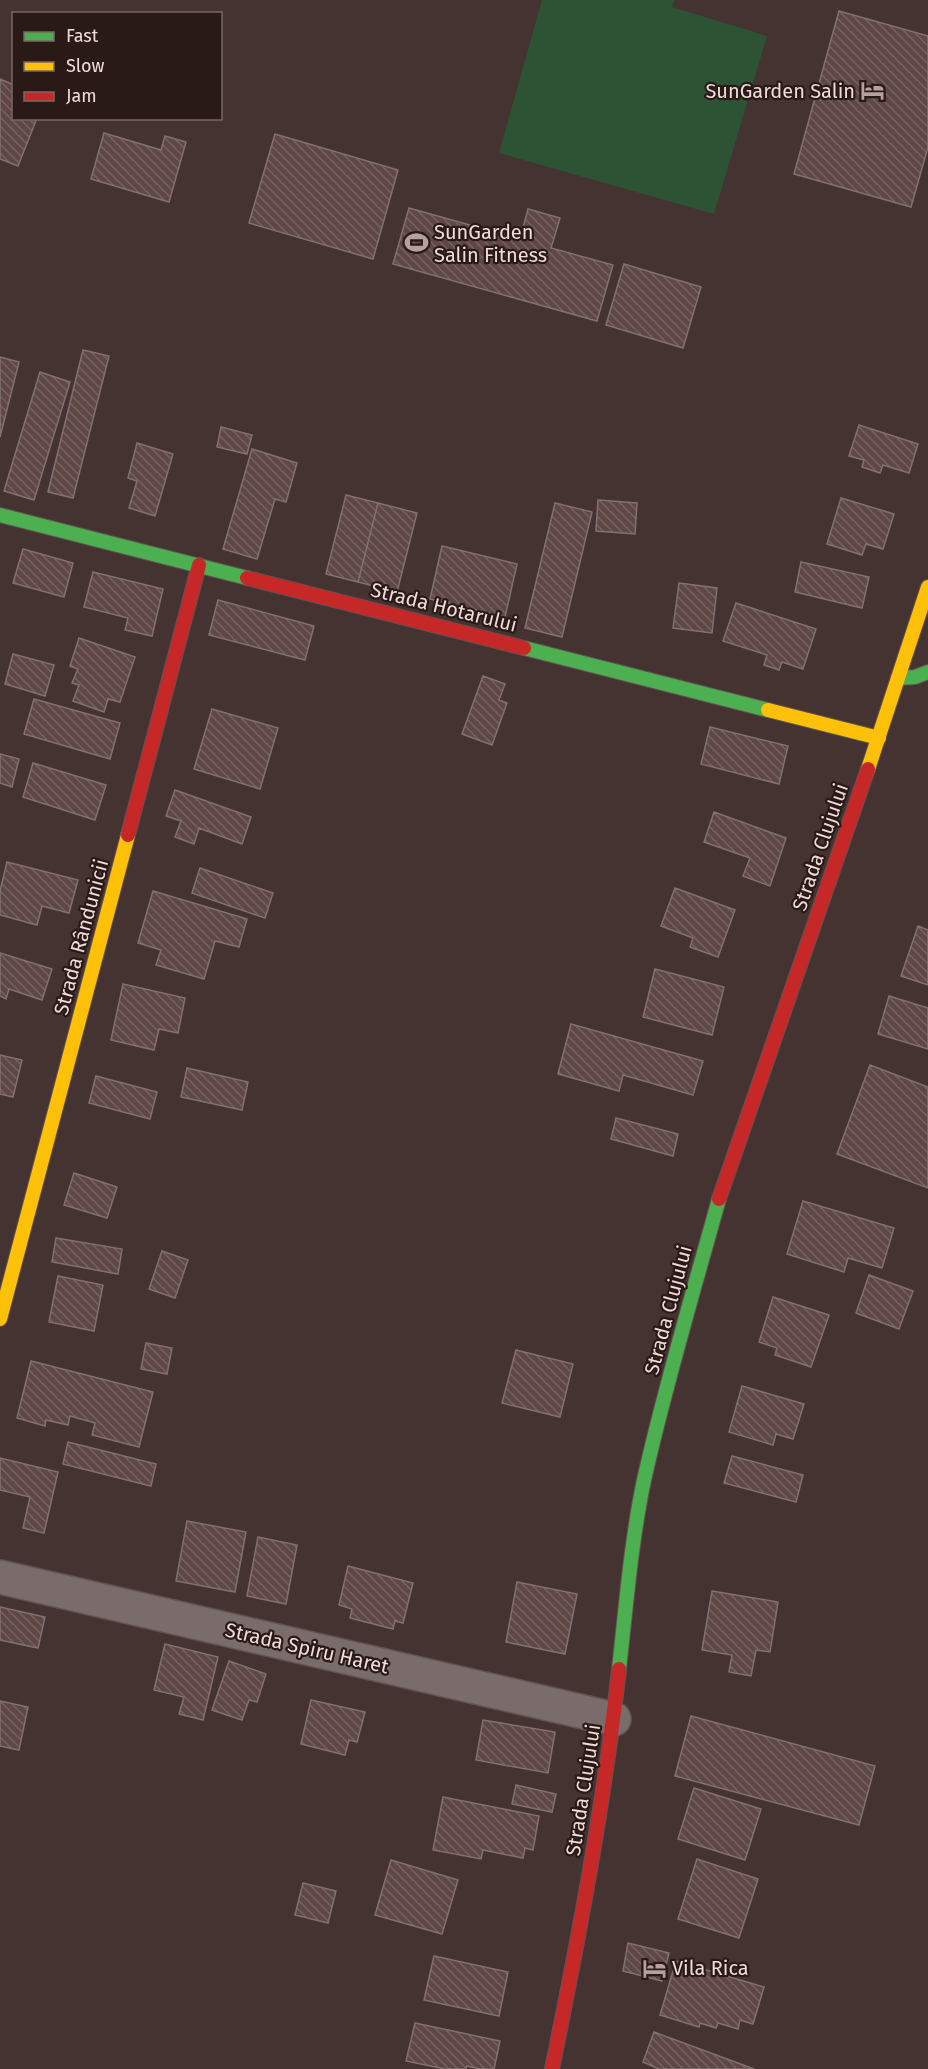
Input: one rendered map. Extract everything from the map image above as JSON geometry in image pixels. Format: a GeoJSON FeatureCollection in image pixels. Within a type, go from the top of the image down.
{"type":"FeatureCollection","features":[{"type":"Feature","properties":{"kind":"street","name":"Strada Hotarului"},"geometry":{"type":"LineString","coordinates":[[0,515],[879,738]]}},
{"type":"Feature","properties":{"kind":"street","name":"Strada Rândunicii"},"geometry":{"type":"LineString","coordinates":[[0,1319],[199,565]]}},
{"type":"Feature","properties":{"kind":"street","name":"Strada Clujului"},"geometry":{"type":"LineString","coordinates":[[552,2069],[586,1896],[614,1719],[640,1504],[670,1374],[725,1179],[879,738],[928,588]]}},
{"type":"Feature","properties":{"kind":"street"},"geometry":{"type":"LineString","coordinates":[[898,678],[915,677],[928,672]]}},
{"type":"Feature","properties":{"kind":"street","name":"Strada Spiru Haret"},"geometry":{"type":"LineString","coordinates":[[0,1577],[614,1719]]}},
{"type":"Feature","properties":{"kind":"green space"},"geometry":{"type":"Polygon","coordinates":[[[542,0],[674,0],[672,7],[767,36],[714,214],[499,153],[542,0]]]}},
{"type":"Feature","properties":{"kind":"building","name":"SunGarden Salin"},"geometry":{"type":"Polygon","coordinates":[[[839,11],[928,36],[928,147],[911,207],[794,174],[839,11]]]}},
{"type":"Feature","properties":{"kind":"building"},"geometry":{"type":"Polygon","coordinates":[[[0,79],[12,84],[12,120],[36,120],[18,166],[0,159],[0,79]]]}},
{"type":"Feature","properties":{"kind":"building"},"geometry":{"type":"Polygon","coordinates":[[[104,133],[161,150],[165,136],[186,142],[169,202],[91,179],[104,133]]]}},
{"type":"Feature","properties":{"kind":"building"},"geometry":{"type":"Polygon","coordinates":[[[275,134],[398,170],[373,259],[249,223],[275,134]]]}},
{"type":"Feature","properties":{"kind":"building"},"geometry":{"type":"Polygon","coordinates":[[[409,208],[520,239],[528,209],[560,218],[551,248],[613,265],[597,321],[393,264],[409,208]]]}},
{"type":"Feature","properties":{"kind":"building"},"geometry":{"type":"Polygon","coordinates":[[[624,264],[701,287],[683,348],[606,325],[624,264]]]}},
{"type":"Feature","properties":{"kind":"building"},"geometry":{"type":"Polygon","coordinates":[[[83,350],[109,356],[73,498],[48,492],[83,350]]]}},
{"type":"Feature","properties":{"kind":"building"},"geometry":{"type":"Polygon","coordinates":[[[0,357],[19,362],[0,437],[0,357]]]}},
{"type":"Feature","properties":{"kind":"building"},"geometry":{"type":"Polygon","coordinates":[[[40,372],[70,382],[34,500],[4,491],[40,372]]]}},
{"type":"Feature","properties":{"kind":"building"},"geometry":{"type":"Polygon","coordinates":[[[859,425],[918,444],[909,473],[883,465],[880,473],[862,467],[864,460],[849,456],[859,425]]]}},
{"type":"Feature","properties":{"kind":"building"},"geometry":{"type":"Polygon","coordinates":[[[221,427],[252,435],[247,454],[217,447],[221,427]]]}},
{"type":"Feature","properties":{"kind":"building"},"geometry":{"type":"Polygon","coordinates":[[[137,443],[173,454],[155,516],[129,508],[137,481],[128,478],[137,443]]]}},
{"type":"Feature","properties":{"kind":"building"},"geometry":{"type":"Polygon","coordinates":[[[252,449],[297,463],[286,502],[275,499],[257,559],[223,549],[252,449]]]}},
{"type":"Feature","properties":{"kind":"building"},"geometry":{"type":"Polygon","coordinates":[[[346,495],[378,503],[358,582],[326,574],[346,495]]]}},
{"type":"Feature","properties":{"kind":"building"},"geometry":{"type":"Polygon","coordinates":[[[841,498],[894,514],[883,549],[866,544],[862,555],[827,544],[841,498]]]}},
{"type":"Feature","properties":{"kind":"building"},"geometry":{"type":"Polygon","coordinates":[[[598,500],[637,503],[635,534],[596,531],[598,500]]]}},
{"type":"Feature","properties":{"kind":"building"},"geometry":{"type":"Polygon","coordinates":[[[378,503],[417,513],[397,592],[358,582],[378,503]]]}},
{"type":"Feature","properties":{"kind":"building"},"geometry":{"type":"Polygon","coordinates":[[[555,503],[592,512],[562,637],[525,628],[555,503]]]}},
{"type":"Feature","properties":{"kind":"building"},"geometry":{"type":"Polygon","coordinates":[[[442,546],[517,564],[505,617],[430,599],[442,546]]]}},
{"type":"Feature","properties":{"kind":"building"},"geometry":{"type":"Polygon","coordinates":[[[23,549],[73,563],[64,597],[13,583],[23,549]]]}},
{"type":"Feature","properties":{"kind":"building"},"geometry":{"type":"Polygon","coordinates":[[[801,562],[869,577],[862,608],[795,592],[801,562]]]}},
{"type":"Feature","properties":{"kind":"building"},"geometry":{"type":"Polygon","coordinates":[[[93,572],[163,589],[152,636],[125,630],[128,618],[84,607],[93,572]]]}},
{"type":"Feature","properties":{"kind":"building"},"geometry":{"type":"Polygon","coordinates":[[[679,583],[717,588],[712,633],[673,628],[679,583]]]}},
{"type":"Feature","properties":{"kind":"building"},"geometry":{"type":"Polygon","coordinates":[[[218,600],[314,626],[305,660],[209,635],[218,600]]]}},
{"type":"Feature","properties":{"kind":"building"},"geometry":{"type":"Polygon","coordinates":[[[736,603],[816,629],[803,669],[782,662],[779,670],[764,665],[767,655],[723,641],[736,603]]]}},
{"type":"Feature","properties":{"kind":"building"},"geometry":{"type":"Polygon","coordinates":[[[79,638],[135,657],[120,702],[108,699],[104,712],[73,701],[79,685],[72,683],[78,669],[70,666],[79,638]]]}},
{"type":"Feature","properties":{"kind":"building"},"geometry":{"type":"Polygon","coordinates":[[[13,654],[54,665],[45,696],[5,684],[13,654]]]}},
{"type":"Feature","properties":{"kind":"building"},"geometry":{"type":"Polygon","coordinates":[[[483,676],[505,684],[499,700],[507,703],[492,745],[462,734],[483,676]]]}},
{"type":"Feature","properties":{"kind":"building"},"geometry":{"type":"Polygon","coordinates":[[[34,699],[120,723],[110,759],[24,734],[34,699]]]}},
{"type":"Feature","properties":{"kind":"building"},"geometry":{"type":"Polygon","coordinates":[[[212,709],[278,728],[260,789],[194,769],[212,709]]]}},
{"type":"Feature","properties":{"kind":"building"},"geometry":{"type":"Polygon","coordinates":[[[710,727],[788,746],[779,784],[701,764],[710,727]]]}},
{"type":"Feature","properties":{"kind":"building"},"geometry":{"type":"Polygon","coordinates":[[[0,754],[19,759],[12,787],[0,783],[0,754]]]}},
{"type":"Feature","properties":{"kind":"building"},"geometry":{"type":"Polygon","coordinates":[[[33,763],[106,785],[95,820],[23,797],[33,763]]]}},
{"type":"Feature","properties":{"kind":"building"},"geometry":{"type":"Polygon","coordinates":[[[175,790],[251,817],[242,844],[199,828],[194,844],[175,837],[181,821],[166,816],[175,790]]]}},
{"type":"Feature","properties":{"kind":"building"},"geometry":{"type":"Polygon","coordinates":[[[714,812],[786,838],[770,886],[743,876],[750,858],[704,842],[714,812]]]}},
{"type":"Feature","properties":{"kind":"building"},"geometry":{"type":"Polygon","coordinates":[[[7,862],[78,880],[69,913],[42,906],[37,925],[0,915],[0,891],[7,862]]]}},
{"type":"Feature","properties":{"kind":"building"},"geometry":{"type":"Polygon","coordinates":[[[200,868],[273,893],[265,918],[192,893],[200,868]]]}},
{"type":"Feature","properties":{"kind":"building"},"geometry":{"type":"Polygon","coordinates":[[[675,888],[735,910],[718,957],[690,947],[693,938],[661,926],[675,888]]]}},
{"type":"Feature","properties":{"kind":"building"},"geometry":{"type":"Polygon","coordinates":[[[153,891],[247,919],[239,947],[215,941],[204,979],[156,965],[161,950],[138,943],[153,891]]]}},
{"type":"Feature","properties":{"kind":"building"},"geometry":{"type":"Polygon","coordinates":[[[918,926],[928,930],[928,985],[901,976],[918,926]]]}},
{"type":"Feature","properties":{"kind":"building"},"geometry":{"type":"Polygon","coordinates":[[[0,953],[52,969],[42,1000],[9,989],[6,999],[0,996],[0,953]]]}},
{"type":"Feature","properties":{"kind":"building"},"geometry":{"type":"Polygon","coordinates":[[[655,969],[724,987],[712,1035],[643,1017],[655,969]]]}},
{"type":"Feature","properties":{"kind":"building"},"geometry":{"type":"Polygon","coordinates":[[[123,984],[185,998],[178,1033],[159,1029],[154,1050],[111,1040],[123,984]]]}},
{"type":"Feature","properties":{"kind":"building"},"geometry":{"type":"Polygon","coordinates":[[[889,996],[928,1008],[928,1049],[878,1034],[889,996]]]}},
{"type":"Feature","properties":{"kind":"building"},"geometry":{"type":"Polygon","coordinates":[[[571,1024],[703,1061],[693,1095],[623,1075],[619,1091],[558,1074],[571,1024]]]}},
{"type":"Feature","properties":{"kind":"building"},"geometry":{"type":"Polygon","coordinates":[[[0,1055],[22,1060],[13,1097],[0,1094],[0,1055]]]}},
{"type":"Feature","properties":{"kind":"building"},"geometry":{"type":"Polygon","coordinates":[[[870,1065],[928,1087],[928,1188],[837,1154],[870,1065]]]}},
{"type":"Feature","properties":{"kind":"building"},"geometry":{"type":"Polygon","coordinates":[[[187,1068],[248,1082],[242,1110],[181,1097],[187,1068]]]}},
{"type":"Feature","properties":{"kind":"building"},"geometry":{"type":"Polygon","coordinates":[[[96,1076],[157,1092],[150,1119],[89,1103],[96,1076]]]}},
{"type":"Feature","properties":{"kind":"building"},"geometry":{"type":"Polygon","coordinates":[[[616,1118],[678,1134],[673,1156],[611,1139],[616,1118]]]}},
{"type":"Feature","properties":{"kind":"building"},"geometry":{"type":"Polygon","coordinates":[[[74,1173],[117,1187],[107,1218],[64,1205],[74,1173]]]}},
{"type":"Feature","properties":{"kind":"building"},"geometry":{"type":"Polygon","coordinates":[[[803,1201],[894,1228],[882,1268],[848,1258],[844,1272],[787,1254],[803,1201]]]}},
{"type":"Feature","properties":{"kind":"building"},"geometry":{"type":"Polygon","coordinates":[[[56,1238],[122,1249],[118,1274],[52,1262],[56,1238]]]}},
{"type":"Feature","properties":{"kind":"building"},"geometry":{"type":"Polygon","coordinates":[[[162,1251],[188,1260],[175,1298],[149,1289],[162,1251]]]}},
{"type":"Feature","properties":{"kind":"building"},"geometry":{"type":"Polygon","coordinates":[[[869,1275],[913,1291],[899,1329],[856,1313],[869,1275]]]}},
{"type":"Feature","properties":{"kind":"building"},"geometry":{"type":"Polygon","coordinates":[[[58,1276],[103,1285],[94,1331],[49,1322],[58,1276]]]}},
{"type":"Feature","properties":{"kind":"building"},"geometry":{"type":"Polygon","coordinates":[[[773,1297],[829,1315],[811,1367],[775,1355],[777,1348],[759,1342],[773,1297]]]}},
{"type":"Feature","properties":{"kind":"building"},"geometry":{"type":"Polygon","coordinates":[[[146,1343],[172,1348],[167,1374],[141,1369],[146,1343]]]}},
{"type":"Feature","properties":{"kind":"building"},"geometry":{"type":"Polygon","coordinates":[[[516,1350],[573,1364],[560,1417],[502,1403],[516,1350]]]}},
{"type":"Feature","properties":{"kind":"building"},"geometry":{"type":"Polygon","coordinates":[[[31,1361],[153,1392],[139,1447],[92,1435],[95,1423],[70,1416],[68,1425],[46,1420],[45,1426],[17,1418],[31,1361]]]}},
{"type":"Feature","properties":{"kind":"building"},"geometry":{"type":"Polygon","coordinates":[[[742,1386],[804,1404],[793,1439],[776,1434],[773,1445],[729,1432],[742,1386]]]}},
{"type":"Feature","properties":{"kind":"building"},"geometry":{"type":"Polygon","coordinates":[[[68,1442],[156,1464],[151,1486],[63,1464],[68,1442]]]}},
{"type":"Feature","properties":{"kind":"building"},"geometry":{"type":"Polygon","coordinates":[[[732,1456],[803,1475],[796,1502],[724,1483],[732,1456]]]}},
{"type":"Feature","properties":{"kind":"building"},"geometry":{"type":"Polygon","coordinates":[[[0,1458],[58,1472],[44,1533],[23,1528],[30,1497],[0,1490],[0,1458]]]}},
{"type":"Feature","properties":{"kind":"building"},"geometry":{"type":"Polygon","coordinates":[[[187,1521],[246,1532],[235,1592],[176,1581],[187,1521]]]}},
{"type":"Feature","properties":{"kind":"building"},"geometry":{"type":"Polygon","coordinates":[[[258,1537],[297,1545],[286,1604],[247,1596],[258,1537]]]}},
{"type":"Feature","properties":{"kind":"building"},"geometry":{"type":"Polygon","coordinates":[[[348,1566],[413,1583],[403,1623],[395,1621],[393,1629],[350,1618],[352,1609],[339,1605],[348,1566]]]}},
{"type":"Feature","properties":{"kind":"building"},"geometry":{"type":"Polygon","coordinates":[[[517,1582],[577,1594],[565,1654],[506,1642],[517,1582]]]}},
{"type":"Feature","properties":{"kind":"building"},"geometry":{"type":"Polygon","coordinates":[[[712,1591],[778,1602],[770,1652],[756,1650],[751,1676],[729,1672],[732,1655],[702,1650],[712,1591]]]}},
{"type":"Feature","properties":{"kind":"building"},"geometry":{"type":"Polygon","coordinates":[[[0,1607],[45,1617],[38,1648],[0,1640],[0,1607]]]}},
{"type":"Feature","properties":{"kind":"building"},"geometry":{"type":"Polygon","coordinates":[[[165,1644],[218,1657],[203,1720],[179,1714],[184,1697],[154,1690],[165,1644]]]}},
{"type":"Feature","properties":{"kind":"building"},"geometry":{"type":"Polygon","coordinates":[[[229,1661],[266,1674],[257,1702],[249,1700],[242,1720],[212,1710],[229,1661]]]}},
{"type":"Feature","properties":{"kind":"building"},"geometry":{"type":"Polygon","coordinates":[[[311,1700],[365,1712],[357,1742],[349,1740],[345,1755],[301,1744],[311,1700]]]}},
{"type":"Feature","properties":{"kind":"building"},"geometry":{"type":"Polygon","coordinates":[[[0,1701],[28,1707],[19,1750],[0,1746],[0,1701]]]}},
{"type":"Feature","properties":{"kind":"building"},"geometry":{"type":"Polygon","coordinates":[[[691,1716],[875,1766],[859,1825],[675,1776],[691,1716]]]}},
{"type":"Feature","properties":{"kind":"building"},"geometry":{"type":"Polygon","coordinates":[[[483,1720],[555,1732],[548,1773],[476,1760],[483,1720]]]}},
{"type":"Feature","properties":{"kind":"building"},"geometry":{"type":"Polygon","coordinates":[[[516,1785],[556,1794],[552,1812],[512,1804],[516,1785]]]}},
{"type":"Feature","properties":{"kind":"building"},"geometry":{"type":"Polygon","coordinates":[[[694,1788],[761,1809],[745,1860],[678,1839],[694,1788]]]}},
{"type":"Feature","properties":{"kind":"building"},"geometry":{"type":"Polygon","coordinates":[[[443,1797],[539,1816],[533,1850],[525,1848],[523,1858],[483,1850],[481,1859],[433,1850],[443,1797]]]}},
{"type":"Feature","properties":{"kind":"building"},"geometry":{"type":"Polygon","coordinates":[[[697,1859],[758,1879],[739,1938],[678,1919],[697,1859]]]}},
{"type":"Feature","properties":{"kind":"building"},"geometry":{"type":"Polygon","coordinates":[[[391,1860],[458,1880],[442,1934],[375,1915],[391,1860]]]}},
{"type":"Feature","properties":{"kind":"building"},"geometry":{"type":"Polygon","coordinates":[[[303,1883],[336,1891],[328,1923],[295,1915],[303,1883]]]}},
{"type":"Feature","properties":{"kind":"building"},"geometry":{"type":"Polygon","coordinates":[[[628,1943],[669,1953],[662,1981],[623,1971],[628,1943]]]}},
{"type":"Feature","properties":{"kind":"building"},"geometry":{"type":"Polygon","coordinates":[[[434,1956],[508,1972],[499,2016],[424,2000],[434,1956]]]}},
{"type":"Feature","properties":{"kind":"building"},"geometry":{"type":"Polygon","coordinates":[[[676,1961],[764,1987],[753,2024],[740,2020],[738,2029],[718,2023],[716,2028],[700,2023],[699,2027],[660,2015],[676,1961]]]}},
{"type":"Feature","properties":{"kind":"building"},"geometry":{"type":"Polygon","coordinates":[[[415,2023],[500,2041],[494,2069],[467,2066],[466,2069],[445,2069],[406,2061],[415,2023]]]}},
{"type":"Feature","properties":{"kind":"building"},"geometry":{"type":"Polygon","coordinates":[[[654,2032],[754,2069],[659,2069],[643,2062],[654,2032]]]}},
{"type":"Feature","properties":{"kind":"traffic: fast"},"geometry":{"type":"LineString","coordinates":[[0,515],[247,578]]}},
{"type":"Feature","properties":{"kind":"traffic: fast"},"geometry":{"type":"LineString","coordinates":[[524,648],[768,710]]}},
{"type":"Feature","properties":{"kind":"traffic: fast"},"geometry":{"type":"LineString","coordinates":[[898,678],[915,677],[928,672]]}},
{"type":"Feature","properties":{"kind":"traffic: fast"},"geometry":{"type":"LineString","coordinates":[[619,1669],[639,1503],[670,1375],[719,1199]]}},
{"type":"Feature","properties":{"kind":"traffic: slow"},"geometry":{"type":"LineString","coordinates":[[868,769],[928,587]]}},
{"type":"Feature","properties":{"kind":"traffic: slow"},"geometry":{"type":"LineString","coordinates":[[768,710],[879,738]]}},
{"type":"Feature","properties":{"kind":"traffic: slow"},"geometry":{"type":"LineString","coordinates":[[0,1319],[128,835]]}},
{"type":"Feature","properties":{"kind":"traffic: jam"},"geometry":{"type":"LineString","coordinates":[[128,835],[199,565]]}},
{"type":"Feature","properties":{"kind":"traffic: jam"},"geometry":{"type":"LineString","coordinates":[[247,578],[524,648]]}},
{"type":"Feature","properties":{"kind":"traffic: jam"},"geometry":{"type":"LineString","coordinates":[[719,1199],[868,769]]}},
{"type":"Feature","properties":{"kind":"traffic: jam"},"geometry":{"type":"LineString","coordinates":[[552,2069],[590,1870],[619,1669]]}},
{"type":"Feature","properties":{"kind":"place","name":"SunGarden Salin"},"geometry":{"type":"Point","coordinates":[873,91]}},
{"type":"Feature","properties":{"kind":"place","name":"SunGarden Salin Fitness"},"geometry":{"type":"Point","coordinates":[416,243]}},
{"type":"Feature","properties":{"kind":"place","name":"Vila Rica"},"geometry":{"type":"Point","coordinates":[654,1968]}}]}
